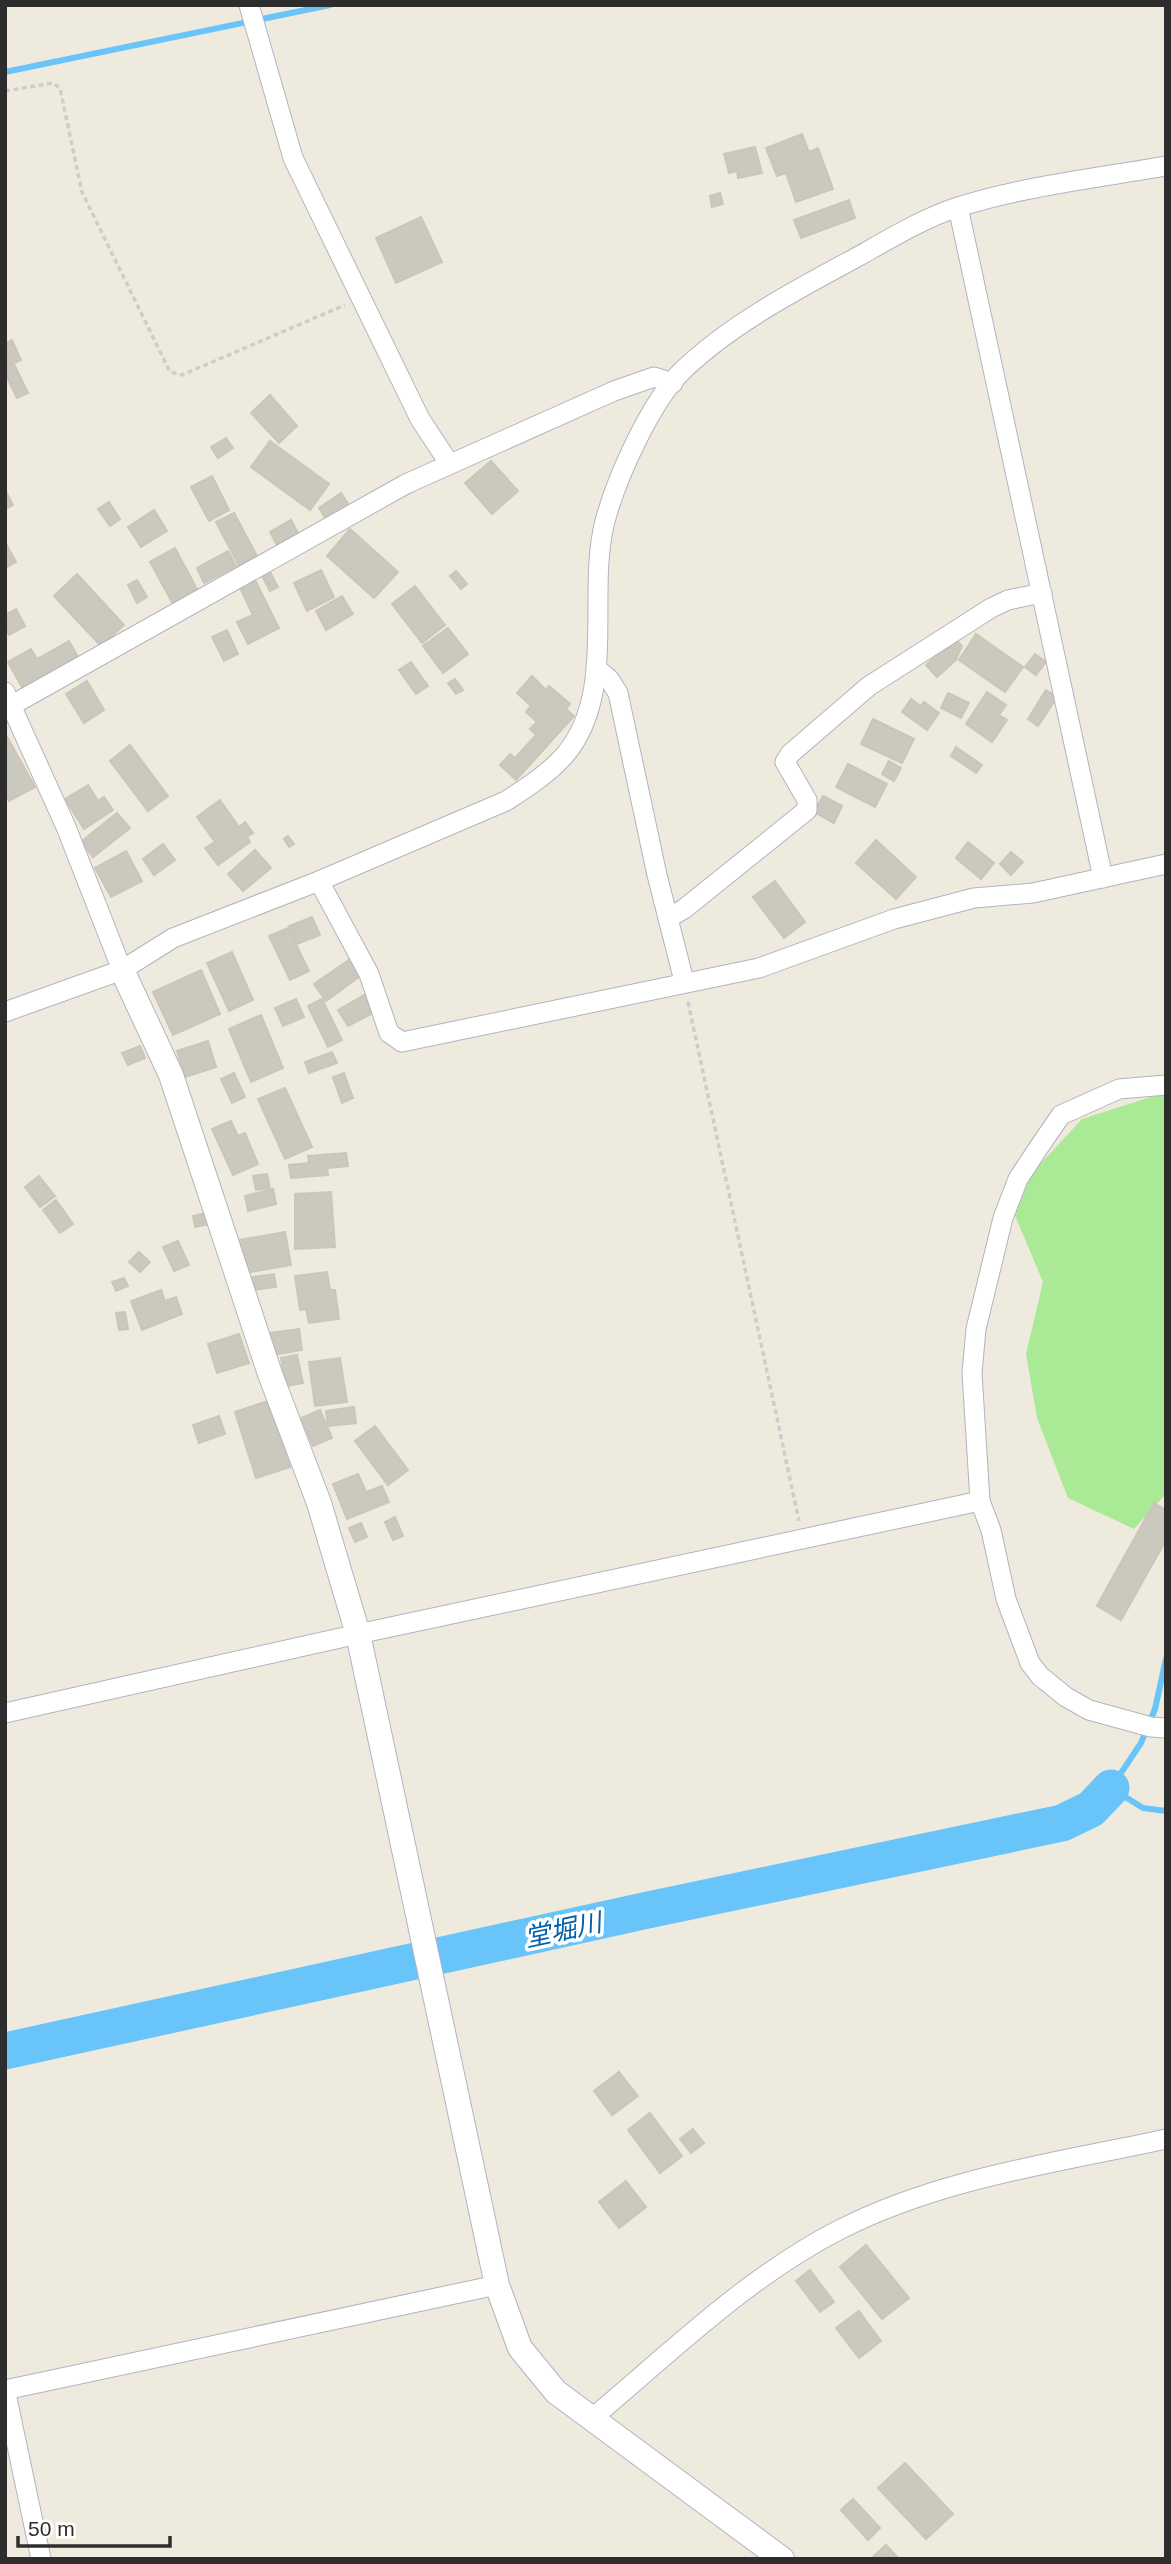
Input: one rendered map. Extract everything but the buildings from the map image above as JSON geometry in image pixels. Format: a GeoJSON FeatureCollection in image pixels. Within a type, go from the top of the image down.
{"type":"FeatureCollection","features":[{"type":"Feature","properties":{"kind":"street"},"geometry":{"type":"LineString","coordinates":[[249,5],[293,158],[420,419],[449,463]]}},
{"type":"Feature","properties":{"kind":"street"},"geometry":{"type":"LineString","coordinates":[[5,1012],[122,970],[173,938],[318,881],[506,801],[552,769],[574,742],[588,707],[599,646],[596,584],[605,521],[627,462],[645,426],[673,383],[717,343],[760,313],[901,233],[958,207],[1044,187],[1166,166]]}},
{"type":"Feature","properties":{"kind":"street"},"geometry":{"type":"LineString","coordinates":[[958,207],[1104,878]]}},
{"type":"Feature","properties":{"kind":"street"},"geometry":{"type":"LineString","coordinates":[[673,383],[654,377],[614,391],[449,463],[8,702],[66,827],[122,970],[170,1075],[270,1374],[319,1503],[358,1634],[497,2285],[520,2348],[547,2382],[590,2420],[782,2559]]}},
{"type":"Feature","properties":{"kind":"street"},"geometry":{"type":"LineString","coordinates":[[667,918],[684,909],[807,810],[807,800],[785,762],[833,716],[869,686],[991,608],[1008,600],[1042,593]]}},
{"type":"Feature","properties":{"kind":"street"},"geometry":{"type":"LineString","coordinates":[[596,668],[609,679],[618,693],[667,918],[684,981]]}},
{"type":"Feature","properties":{"kind":"street"},"geometry":{"type":"LineString","coordinates":[[318,881],[369,974],[389,1033],[402,1042],[684,981],[759,968],[894,919],[974,898],[1033,893],[1166,864]]}},
{"type":"Feature","properties":{"kind":"street"},"geometry":{"type":"LineString","coordinates":[[1166,1085],[1119,1089],[1061,1115],[1018,1179],[1003,1218],[972,1352],[975,1465],[980,1500],[1014,1622],[1030,1663],[1040,1676],[1066,1697],[1088,1710],[1151,1727],[1166,1728]]}},
{"type":"Feature","properties":{"kind":"street"},"geometry":{"type":"LineString","coordinates":[[5,1713],[358,1634],[803,1541],[980,1500]]}},
{"type":"Feature","properties":{"kind":"street"},"geometry":{"type":"LineString","coordinates":[[590,2420],[744,2292],[840,2230],[950,2185],[1166,2139]]}},
{"type":"Feature","properties":{"kind":"street"},"geometry":{"type":"LineString","coordinates":[[41,2559],[5,2390],[497,2285]]}},
{"type":"Feature","properties":{"kind":"path"},"geometry":{"type":"LineString","coordinates":[[5,91],[53,83],[60,88],[82,192],[170,372],[182,375],[360,298]]}},
{"type":"Feature","properties":{"kind":"path"},"geometry":{"type":"LineString","coordinates":[[684,981],[803,1541]]}},
{"type":"Feature","properties":{"kind":"green space"},"geometry":{"type":"Polygon","coordinates":[[[1166,1092],[1166,1494],[1134,1529],[1068,1498],[1037,1418],[1026,1354],[1043,1282],[1008,1199],[1082,1119],[1166,1092]]]}},
{"type":"Feature","properties":{"kind":"waterway"},"geometry":{"type":"LineString","coordinates":[[5,72],[330,5]]}},
{"type":"Feature","properties":{"kind":"waterway"},"geometry":{"type":"LineString","coordinates":[[1166,1659],[1155,1709],[1141,1743],[1111,1788],[1143,1808],[1166,1811]]}},
{"type":"Feature","properties":{"kind":"waterway","name":"堂堀川"},"geometry":{"type":"LineString","coordinates":[[5,2051],[648,1910],[1062,1823],[1091,1809],[1111,1788]]}}]}
